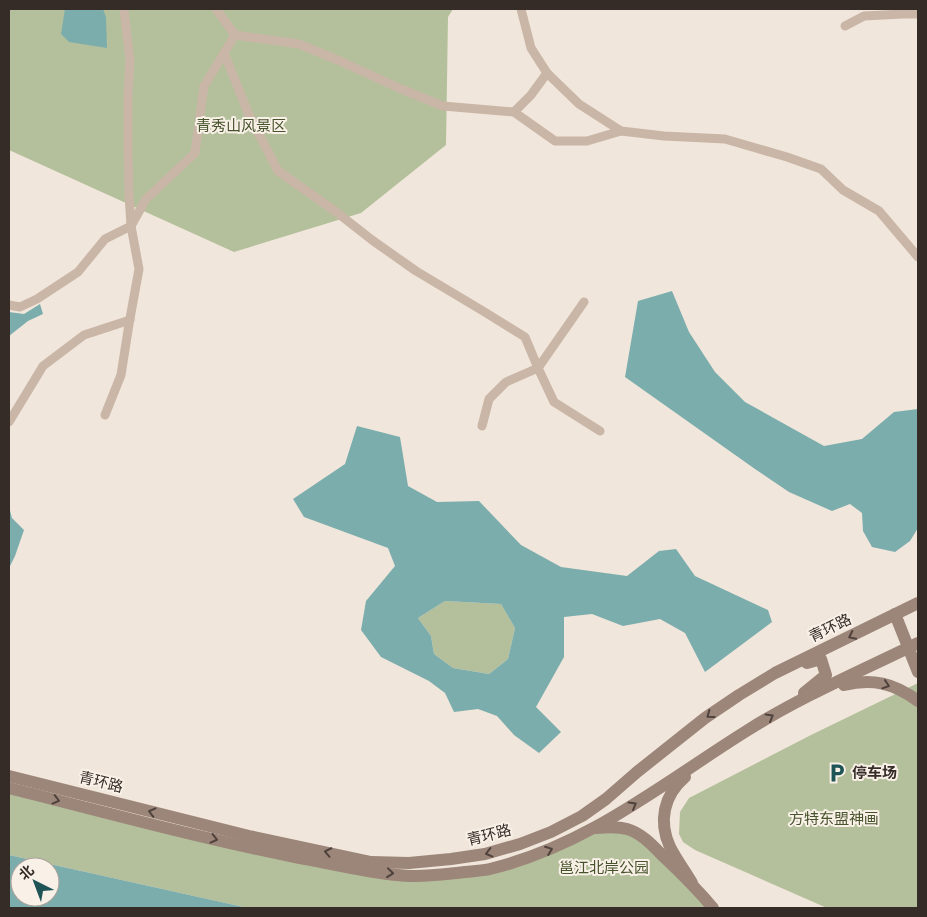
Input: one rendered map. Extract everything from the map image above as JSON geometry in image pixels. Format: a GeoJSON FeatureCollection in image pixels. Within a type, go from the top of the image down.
{"type":"FeatureCollection","features":[{"type":"Feature","properties":{"kind":"main road","name":"青环路"},"geometry":{"type":"LineString","coordinates":[[9,776],[248,836],[371,862],[409,863],[452,860],[485,854],[520,844],[551,832],[582,816],[606,799],[636,772],[705,718],[739,695],[775,673],[918,603]]}},
{"type":"Feature","properties":{"kind":"main road"},"geometry":{"type":"LineString","coordinates":[[895,614],[914,645],[918,672]]}},
{"type":"Feature","properties":{"kind":"main road","name":"青环路"},"geometry":{"type":"LineString","coordinates":[[9,788],[246,847],[366,871],[412,876],[454,874],[487,869],[541,853],[591,829],[638,802],[749,729],[789,706],[914,645]]}},
{"type":"Feature","properties":{"kind":"main road"},"geometry":{"type":"LineString","coordinates":[[775,673],[822,659],[826,675],[789,706]]}},
{"type":"Feature","properties":{"kind":"main road"},"geometry":{"type":"LineString","coordinates":[[822,690],[854,682],[882,682],[893,686],[918,701]]}},
{"type":"Feature","properties":{"kind":"main road"},"geometry":{"type":"LineString","coordinates":[[692,883],[670,845],[665,832],[666,806],[670,795],[678,783],[720,748]]}},
{"type":"Feature","properties":{"kind":"main road"},"geometry":{"type":"LineString","coordinates":[[591,829],[608,827],[627,829],[637,833],[692,883],[713,908]]}},
{"type":"Feature","properties":{"kind":"street"},"geometry":{"type":"LineString","coordinates":[[105,414],[121,375],[139,269],[131,226],[129,194],[128,96],[130,61],[124,9]]}},
{"type":"Feature","properties":{"kind":"street"},"geometry":{"type":"LineString","coordinates":[[216,9],[235,35],[299,44],[401,90],[443,106],[514,112],[555,141],[587,141],[621,132],[664,136],[725,138],[821,169],[843,190],[879,211],[918,257]]}},
{"type":"Feature","properties":{"kind":"street"},"geometry":{"type":"LineString","coordinates":[[521,9],[531,48],[547,73],[579,104],[621,132]]}},
{"type":"Feature","properties":{"kind":"street"},"geometry":{"type":"LineString","coordinates":[[845,26],[864,16],[918,14]]}},
{"type":"Feature","properties":{"kind":"street"},"geometry":{"type":"LineString","coordinates":[[9,305],[20,307],[37,299],[78,272],[105,238],[131,226],[146,199],[195,153],[204,86],[235,35]]}},
{"type":"Feature","properties":{"kind":"street"},"geometry":{"type":"LineString","coordinates":[[224,54],[249,115],[278,171],[336,211],[372,240],[416,271],[524,337],[554,402],[600,431]]}},
{"type":"Feature","properties":{"kind":"street"},"geometry":{"type":"LineString","coordinates":[[514,112],[547,73]]}},
{"type":"Feature","properties":{"kind":"street"},"geometry":{"type":"LineString","coordinates":[[482,426],[489,399],[506,382],[538,368],[584,302]]}},
{"type":"Feature","properties":{"kind":"street"},"geometry":{"type":"LineString","coordinates":[[9,422],[43,366],[84,335],[130,320]]}},
{"type":"Feature","properties":{"kind":"green space","name":"青秀山风景区"},"geometry":{"type":"Polygon","coordinates":[[[9,9],[453,9],[448,17],[446,145],[361,213],[234,252],[9,150],[9,9]]]}},
{"type":"Feature","properties":{"kind":"green space"},"geometry":{"type":"Polygon","coordinates":[[[445,601],[501,604],[515,628],[508,659],[489,674],[453,668],[434,654],[431,636],[418,618],[445,601]]]}},
{"type":"Feature","properties":{"kind":"green space","name":"方特东盟神画"},"geometry":{"type":"Polygon","coordinates":[[[918,683],[918,908],[827,908],[695,850],[683,842],[679,834],[680,812],[689,798],[811,735],[918,683]]]}},
{"type":"Feature","properties":{"kind":"green space","name":"邕江北岸公园"},"geometry":{"type":"Polygon","coordinates":[[[9,788],[366,871],[487,869],[591,829],[627,829],[713,908],[248,908],[60,866],[60,857],[18,857],[9,855],[9,788]]]}},
{"type":"Feature","properties":{"kind":"water"},"geometry":{"type":"Polygon","coordinates":[[[65,9],[103,9],[106,17],[107,48],[69,42],[61,34],[65,9]]]}},
{"type":"Feature","properties":{"kind":"water"},"geometry":{"type":"Polygon","coordinates":[[[672,291],[689,332],[715,372],[745,402],[824,446],[862,439],[894,412],[918,409],[918,528],[910,541],[895,552],[872,547],[863,531],[862,513],[850,504],[832,511],[789,492],[625,377],[638,301],[672,291]]]}},
{"type":"Feature","properties":{"kind":"water"},"geometry":{"type":"Polygon","coordinates":[[[40,304],[43,314],[28,321],[9,336],[9,312],[24,314],[40,304]]]}},
{"type":"Feature","properties":{"kind":"water"},"geometry":{"type":"Polygon","coordinates":[[[357,426],[400,437],[408,486],[437,502],[479,501],[521,545],[561,567],[627,576],[659,551],[676,549],[695,576],[768,610],[772,622],[705,672],[685,633],[660,619],[623,626],[592,614],[564,617],[564,657],[536,707],[561,732],[539,753],[514,735],[497,716],[478,709],[454,712],[445,693],[429,681],[381,657],[361,630],[366,601],[395,566],[388,548],[304,517],[293,499],[345,464],[357,426]],[[445,601],[418,618],[431,636],[434,654],[453,668],[489,674],[508,659],[515,628],[501,604],[445,601]]]}},
{"type":"Feature","properties":{"kind":"water"},"geometry":{"type":"Polygon","coordinates":[[[9,507],[12,518],[24,530],[9,568],[9,507]]]}},
{"type":"Feature","properties":{"kind":"water"},"geometry":{"type":"Polygon","coordinates":[[[9,855],[18,857],[10,857],[10,907],[60,907],[60,866],[248,908],[9,908],[9,855]]]}},
{"type":"Feature","properties":{"kind":"place","name":"停车场"},"geometry":{"type":"Point","coordinates":[837,773]}}]}
